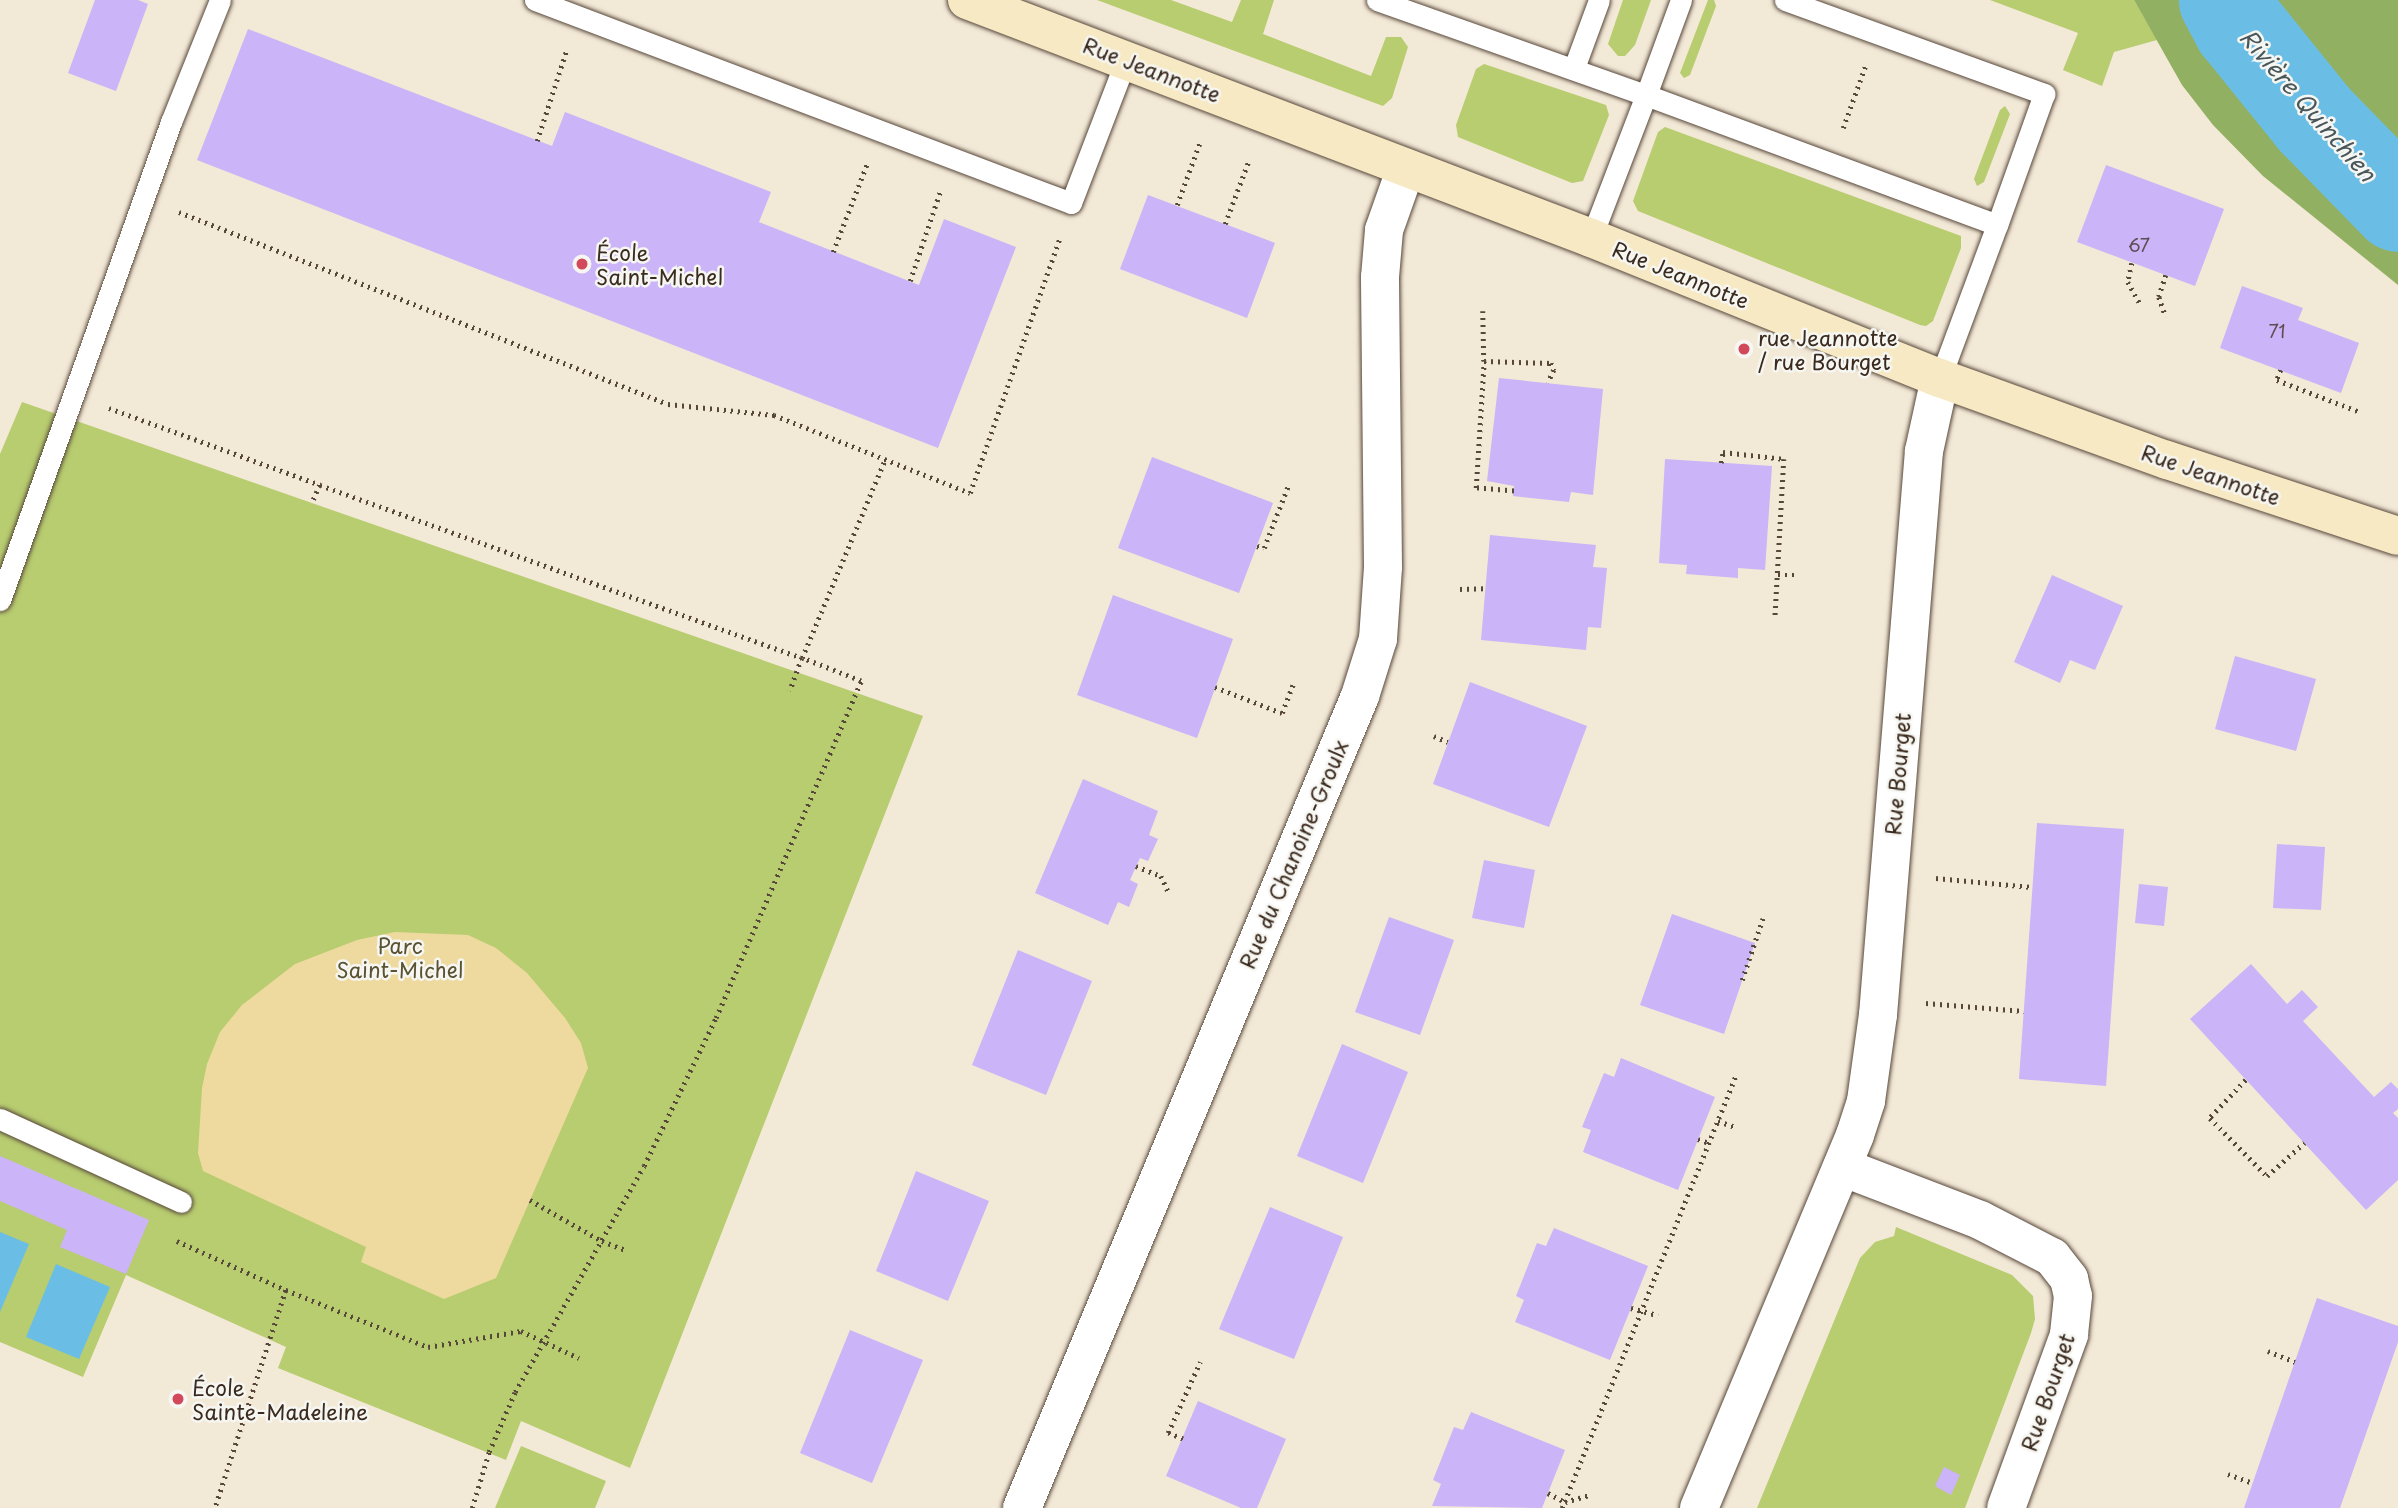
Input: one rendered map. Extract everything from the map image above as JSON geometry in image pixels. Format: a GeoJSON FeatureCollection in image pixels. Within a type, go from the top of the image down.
{"type":"FeatureCollection","features":[{"type":"Feature","properties":{"kind":"main road","name":"Rue Jeannotte"},"geometry":{"type":"LineString","coordinates":[[967,0],[1591,238],[1940,378],[2167,460],[2398,536]]}},
{"type":"Feature","properties":{"kind":"street","name":"Rue du Chanoine-Groulx"},"geometry":{"type":"LineString","coordinates":[[1022,1508],[1360,696],[1378,639],[1383,567],[1380,277],[1384,230],[1406,167]]}},
{"type":"Feature","properties":{"kind":"street","name":"Rue Bourget"},"geometry":{"type":"LineString","coordinates":[[1699,1508],[1842,1167],[1866,1101],[1873,1065],[1924,451],[1940,378]]}},
{"type":"Feature","properties":{"kind":"street","name":"Rue Bourget"},"geometry":{"type":"LineString","coordinates":[[1842,1167],[1980,1220],[2052,1257],[2069,1279],[2073,1296],[2069,1335],[2006,1508]]}},
{"type":"Feature","properties":{"kind":"lane"},"geometry":{"type":"LineString","coordinates":[[0,600],[171,122],[220,0]]}},
{"type":"Feature","properties":{"kind":"lane"},"geometry":{"type":"LineString","coordinates":[[535,0],[1071,203],[1126,60]]}},
{"type":"Feature","properties":{"kind":"lane"},"geometry":{"type":"LineString","coordinates":[[1377,0],[1399,4],[1997,225]]}},
{"type":"Feature","properties":{"kind":"lane"},"geometry":{"type":"LineString","coordinates":[[1574,68],[1599,0]]}},
{"type":"Feature","properties":{"kind":"lane"},"geometry":{"type":"LineString","coordinates":[[1591,238],[1681,0]]}},
{"type":"Feature","properties":{"kind":"lane"},"geometry":{"type":"LineString","coordinates":[[1785,0],[2044,94],[1940,378]]}},
{"type":"Feature","properties":{"kind":"lane"},"geometry":{"type":"LineString","coordinates":[[0,1119],[181,1202]]}},
{"type":"Feature","properties":{"kind":"path"},"geometry":{"type":"LineString","coordinates":[[1831,163],[1876,33]]}},
{"type":"Feature","properties":{"kind":"path"},"geometry":{"type":"LineString","coordinates":[[537,141],[560,70]]}},
{"type":"Feature","properties":{"kind":"path"},"geometry":{"type":"LineString","coordinates":[[1177,205],[1200,142]]}},
{"type":"Feature","properties":{"kind":"path"},"geometry":{"type":"LineString","coordinates":[[1225,224],[1249,160]]}},
{"type":"Feature","properties":{"kind":"path"},"geometry":{"type":"LineString","coordinates":[[833,251],[861,181]]}},
{"type":"Feature","properties":{"kind":"path"},"geometry":{"type":"LineString","coordinates":[[910,281],[935,207]]}},
{"type":"Feature","properties":{"kind":"path"},"geometry":{"type":"LineString","coordinates":[[175,211],[668,404],[774,415],[970,493],[1062,230]]}},
{"type":"Feature","properties":{"kind":"path"},"geometry":{"type":"LineString","coordinates":[[2132,263],[2128,282],[2141,305]]}},
{"type":"Feature","properties":{"kind":"path"},"geometry":{"type":"LineString","coordinates":[[2166,275],[2159,297],[2166,317]]}},
{"type":"Feature","properties":{"kind":"path"},"geometry":{"type":"LineString","coordinates":[[1483,311],[1484,361],[1476,488],[1514,491]]}},
{"type":"Feature","properties":{"kind":"path"},"geometry":{"type":"LineString","coordinates":[[1484,361],[1551,363],[1554,370],[1548,383]]}},
{"type":"Feature","properties":{"kind":"path"},"geometry":{"type":"LineString","coordinates":[[2281,370],[2277,380],[2360,412]]}},
{"type":"Feature","properties":{"kind":"path"},"geometry":{"type":"LineString","coordinates":[[101,406],[861,681],[716,1018],[644,1166],[515,1392],[489,1452],[472,1508]]}},
{"type":"Feature","properties":{"kind":"path"},"geometry":{"type":"LineString","coordinates":[[1721,463],[1723,452],[1784,459],[1775,619]]}},
{"type":"Feature","properties":{"kind":"path"},"geometry":{"type":"LineString","coordinates":[[790,691],[885,460]]}},
{"type":"Feature","properties":{"kind":"path"},"geometry":{"type":"LineString","coordinates":[[312,503],[320,485]]}},
{"type":"Feature","properties":{"kind":"path"},"geometry":{"type":"LineString","coordinates":[[1257,546],[1264,548],[1288,486]]}},
{"type":"Feature","properties":{"kind":"path"},"geometry":{"type":"LineString","coordinates":[[1778,575],[1796,575]]}},
{"type":"Feature","properties":{"kind":"path"},"geometry":{"type":"LineString","coordinates":[[1460,589],[1485,588]]}},
{"type":"Feature","properties":{"kind":"path"},"geometry":{"type":"LineString","coordinates":[[1216,687],[1282,713],[1294,682]]}},
{"type":"Feature","properties":{"kind":"path"},"geometry":{"type":"LineString","coordinates":[[1434,736],[1448,742]]}},
{"type":"Feature","properties":{"kind":"path"},"geometry":{"type":"LineString","coordinates":[[1136,866],[1161,876],[1168,891]]}},
{"type":"Feature","properties":{"kind":"path"},"geometry":{"type":"LineString","coordinates":[[1935,878],[2032,887]]}},
{"type":"Feature","properties":{"kind":"path"},"geometry":{"type":"LineString","coordinates":[[1742,980],[1763,918]]}},
{"type":"Feature","properties":{"kind":"path"},"geometry":{"type":"LineString","coordinates":[[1926,1003],[2024,1012]]}},
{"type":"Feature","properties":{"kind":"path"},"geometry":{"type":"LineString","coordinates":[[1562,1508],[1736,1075]]}},
{"type":"Feature","properties":{"kind":"path"},"geometry":{"type":"LineString","coordinates":[[2246,1080],[2210,1118],[2267,1176],[2304,1143]]}},
{"type":"Feature","properties":{"kind":"path"},"geometry":{"type":"LineString","coordinates":[[1718,1121],[1735,1127]]}},
{"type":"Feature","properties":{"kind":"path"},"geometry":{"type":"LineString","coordinates":[[1698,1139],[1709,1143]]}},
{"type":"Feature","properties":{"kind":"path"},"geometry":{"type":"LineString","coordinates":[[530,1200],[602,1241],[625,1250]]}},
{"type":"Feature","properties":{"kind":"path"},"geometry":{"type":"LineString","coordinates":[[168,1237],[286,1290],[428,1347],[521,1331],[579,1358]]}},
{"type":"Feature","properties":{"kind":"path"},"geometry":{"type":"LineString","coordinates":[[215,1508],[286,1290]]}},
{"type":"Feature","properties":{"kind":"path"},"geometry":{"type":"LineString","coordinates":[[1631,1308],[1658,1315]]}},
{"type":"Feature","properties":{"kind":"path"},"geometry":{"type":"LineString","coordinates":[[2268,1351],[2295,1362]]}},
{"type":"Feature","properties":{"kind":"path"},"geometry":{"type":"LineString","coordinates":[[1182,1439],[1168,1433],[1200,1362]]}},
{"type":"Feature","properties":{"kind":"path"},"geometry":{"type":"LineString","coordinates":[[2228,1474],[2253,1483]]}},
{"type":"Feature","properties":{"kind":"path"},"geometry":{"type":"LineString","coordinates":[[1548,1493],[1565,1502],[1590,1495]]}},
{"type":"Feature","properties":{"kind":"green space"},"geometry":{"type":"Polygon","coordinates":[[[1097,0],[1171,0],[1232,22],[1241,0],[1274,0],[1263,34],[1371,76],[1386,37],[1401,37],[1408,47],[1392,98],[1383,106],[1097,0]]]}},
{"type":"Feature","properties":{"kind":"green space"},"geometry":{"type":"Polygon","coordinates":[[[1623,0],[1651,0],[1635,45],[1625,56],[1618,56],[1608,44],[1623,0]]]}},
{"type":"Feature","properties":{"kind":"green space"},"geometry":{"type":"Polygon","coordinates":[[[1708,0],[1714,0],[1716,6],[1690,75],[1684,78],[1680,73],[1708,0]]]}},
{"type":"Feature","properties":{"kind":"green space"},"geometry":{"type":"Polygon","coordinates":[[[1990,0],[2134,0],[2157,40],[2114,52],[2102,86],[2063,70],[2078,33],[1990,0]]]}},
{"type":"Feature","properties":{"kind":"green space"},"geometry":{"type":"Polygon","coordinates":[[[2134,0],[2398,0],[2398,285],[2263,176],[2213,125],[2182,85],[2134,0]]]}},
{"type":"Feature","properties":{"kind":"green space"},"geometry":{"type":"Polygon","coordinates":[[[1484,64],[1606,105],[1609,115],[1583,181],[1572,183],[1458,137],[1456,125],[1476,69],[1484,64]]]}},
{"type":"Feature","properties":{"kind":"green space"},"geometry":{"type":"Polygon","coordinates":[[[2005,106],[2010,114],[1984,182],[1977,186],[1974,179],[2000,110],[2005,106]]]}},
{"type":"Feature","properties":{"kind":"green space"},"geometry":{"type":"Polygon","coordinates":[[[1665,127],[1961,236],[1961,248],[1933,321],[1926,326],[1920,325],[1638,211],[1633,201],[1658,132],[1665,127]]]}},
{"type":"Feature","properties":{"kind":"green space","name":"Parc Saint-Michel"},"geometry":{"type":"Polygon","coordinates":[[[22,402],[923,716],[630,1468],[521,1421],[506,1460],[278,1368],[286,1347],[126,1275],[83,1377],[0,1342],[0,454],[22,402]]]}},
{"type":"Feature","properties":{"kind":"green space"},"geometry":{"type":"Polygon","coordinates":[[[1896,1227],[2012,1275],[2033,1296],[2035,1319],[2031,1333],[1965,1508],[1757,1508],[1860,1258],[1875,1242],[1894,1236],[1896,1227]]]}},
{"type":"Feature","properties":{"kind":"green space"},"geometry":{"type":"Polygon","coordinates":[[[521,1446],[606,1481],[595,1508],[495,1508],[521,1446]]]}},
{"type":"Feature","properties":{"kind":"sand"},"geometry":{"type":"Polygon","coordinates":[[[395,932],[468,935],[496,948],[527,973],[565,1018],[581,1043],[588,1068],[496,1278],[444,1299],[361,1262],[366,1247],[203,1171],[198,1153],[202,1088],[207,1064],[220,1032],[242,1005],[295,964],[357,940],[395,932]]]}},
{"type":"Feature","properties":{"kind":"water"},"geometry":{"type":"Polygon","coordinates":[[[0,1232],[29,1244],[0,1312],[0,1232]]]}},
{"type":"Feature","properties":{"kind":"water"},"geometry":{"type":"Polygon","coordinates":[[[56,1264],[110,1287],[79,1359],[26,1337],[56,1264]]]}},
{"type":"Feature","properties":{"kind":"building"},"geometry":{"type":"Polygon","coordinates":[[[95,0],[138,0],[148,4],[116,91],[68,73],[95,0]]]}},
{"type":"Feature","properties":{"kind":"building"},"geometry":{"type":"Polygon","coordinates":[[[248,29],[552,146],[565,112],[771,192],[759,222],[919,285],[944,219],[1016,247],[938,448],[197,160],[248,29]]]}},
{"type":"Feature","properties":{"kind":"building"},"geometry":{"type":"Polygon","coordinates":[[[2106,165],[2224,209],[2195,286],[2077,242],[2106,165]]]}},
{"type":"Feature","properties":{"kind":"building"},"geometry":{"type":"Polygon","coordinates":[[[1148,195],[1275,243],[1247,318],[1120,269],[1148,195]]]}},
{"type":"Feature","properties":{"kind":"building"},"geometry":{"type":"Polygon","coordinates":[[[2242,286],[2303,308],[2298,320],[2359,343],[2341,393],[2220,348],[2242,286]]]}},
{"type":"Feature","properties":{"kind":"building"},"geometry":{"type":"Polygon","coordinates":[[[1499,378],[1603,389],[1593,495],[1571,492],[1569,502],[1513,496],[1514,486],[1487,481],[1499,378]]]}},
{"type":"Feature","properties":{"kind":"building"},"geometry":{"type":"Polygon","coordinates":[[[1152,457],[1273,503],[1239,593],[1118,548],[1152,457]]]}},
{"type":"Feature","properties":{"kind":"building"},"geometry":{"type":"Polygon","coordinates":[[[1665,459],[1772,466],[1765,570],[1738,568],[1738,578],[1686,574],[1687,565],[1659,563],[1665,459]]]}},
{"type":"Feature","properties":{"kind":"building"},"geometry":{"type":"Polygon","coordinates":[[[1490,535],[1596,545],[1593,567],[1607,568],[1601,628],[1588,627],[1586,650],[1481,640],[1490,535]]]}},
{"type":"Feature","properties":{"kind":"building"},"geometry":{"type":"Polygon","coordinates":[[[2052,575],[2123,606],[2095,670],[2070,660],[2060,683],[2014,662],[2052,575]]]}},
{"type":"Feature","properties":{"kind":"building"},"geometry":{"type":"Polygon","coordinates":[[[1113,595],[1233,639],[1197,738],[1077,695],[1113,595]]]}},
{"type":"Feature","properties":{"kind":"building"},"geometry":{"type":"Polygon","coordinates":[[[2235,656],[2316,679],[2296,751],[2215,729],[2235,656]]]}},
{"type":"Feature","properties":{"kind":"building"},"geometry":{"type":"Polygon","coordinates":[[[1470,682],[1587,726],[1549,827],[1433,784],[1470,682]]]}},
{"type":"Feature","properties":{"kind":"building"},"geometry":{"type":"Polygon","coordinates":[[[1083,779],[1158,811],[1149,835],[1158,839],[1148,861],[1140,858],[1130,880],[1138,884],[1129,907],[1118,902],[1108,925],[1035,893],[1083,779]]]}},
{"type":"Feature","properties":{"kind":"building"},"geometry":{"type":"Polygon","coordinates":[[[2037,823],[2124,829],[2106,1086],[2019,1079],[2037,823]]]}},
{"type":"Feature","properties":{"kind":"building"},"geometry":{"type":"Polygon","coordinates":[[[2277,844],[2325,847],[2321,910],[2273,908],[2277,844]]]}},
{"type":"Feature","properties":{"kind":"building"},"geometry":{"type":"Polygon","coordinates":[[[1484,860],[1535,870],[1524,928],[1472,918],[1484,860]]]}},
{"type":"Feature","properties":{"kind":"building"},"geometry":{"type":"Polygon","coordinates":[[[2139,884],[2168,887],[2164,926],[2135,923],[2139,884]]]}},
{"type":"Feature","properties":{"kind":"building"},"geometry":{"type":"Polygon","coordinates":[[[1672,914],[1755,943],[1724,1034],[1640,1005],[1672,914]]]}},
{"type":"Feature","properties":{"kind":"building"},"geometry":{"type":"Polygon","coordinates":[[[1389,917],[1454,940],[1420,1035],[1355,1012],[1389,917]]]}},
{"type":"Feature","properties":{"kind":"building"},"geometry":{"type":"Polygon","coordinates":[[[1018,950],[1092,981],[1046,1095],[972,1065],[1018,950]]]}},
{"type":"Feature","properties":{"kind":"building"},"geometry":{"type":"Polygon","coordinates":[[[2251,964],[2287,1004],[2302,990],[2318,1007],[2303,1021],[2374,1097],[2391,1082],[2398,1089],[2398,1109],[2393,1113],[2398,1118],[2398,1180],[2366,1210],[2190,1019],[2251,964]]]}},
{"type":"Feature","properties":{"kind":"building"},"geometry":{"type":"Polygon","coordinates":[[[1342,1044],[1408,1072],[1363,1183],[1297,1156],[1342,1044]]]}},
{"type":"Feature","properties":{"kind":"building"},"geometry":{"type":"Polygon","coordinates":[[[1621,1058],[1715,1097],[1678,1190],[1583,1152],[1591,1130],[1582,1127],[1604,1073],[1614,1077],[1621,1058]]]}},
{"type":"Feature","properties":{"kind":"building"},"geometry":{"type":"Polygon","coordinates":[[[0,1156],[149,1220],[126,1274],[60,1247],[67,1230],[0,1201],[0,1156]]]}},
{"type":"Feature","properties":{"kind":"building"},"geometry":{"type":"Polygon","coordinates":[[[916,1171],[989,1201],[948,1301],[876,1271],[916,1171]]]}},
{"type":"Feature","properties":{"kind":"building"},"geometry":{"type":"Polygon","coordinates":[[[1270,1207],[1343,1237],[1294,1359],[1219,1329],[1270,1207]]]}},
{"type":"Feature","properties":{"kind":"building"},"geometry":{"type":"Polygon","coordinates":[[[1554,1228],[1648,1266],[1610,1360],[1515,1322],[1524,1300],[1516,1296],[1537,1243],[1546,1246],[1554,1228]]]}},
{"type":"Feature","properties":{"kind":"building"},"geometry":{"type":"Polygon","coordinates":[[[2317,1298],[2398,1326],[2398,1342],[2340,1508],[2244,1508],[2317,1298]]]}},
{"type":"Feature","properties":{"kind":"building"},"geometry":{"type":"Polygon","coordinates":[[[850,1330],[923,1360],[872,1483],[800,1453],[850,1330]]]}},
{"type":"Feature","properties":{"kind":"building"},"geometry":{"type":"Polygon","coordinates":[[[1198,1401],[1286,1439],[1257,1508],[1241,1508],[1166,1476],[1198,1401]]]}},
{"type":"Feature","properties":{"kind":"building"},"geometry":{"type":"Polygon","coordinates":[[[1471,1412],[1565,1450],[1542,1508],[1432,1506],[1441,1484],[1433,1480],[1454,1427],[1463,1430],[1471,1412]]]}},
{"type":"Feature","properties":{"kind":"building"},"geometry":{"type":"Polygon","coordinates":[[[1944,1467],[1960,1475],[1951,1495],[1935,1486],[1944,1467]]]}},
{"type":"Feature","properties":{"kind":"waterway","name":"Rivière Quinchien"},"geometry":{"type":"LineString","coordinates":[[2225,0],[2239,26],[2314,119],[2398,205]]}},
{"type":"Feature","properties":{"kind":"place","name":"École Saint-Michel"},"geometry":{"type":"Point","coordinates":[582,264]}},
{"type":"Feature","properties":{"kind":"place","name":"rue Jeannotte / rue Bourget"},"geometry":{"type":"Point","coordinates":[1744,349]}},
{"type":"Feature","properties":{"kind":"place","name":"École Sainte-Madeleine"},"geometry":{"type":"Point","coordinates":[178,1399]}}]}
